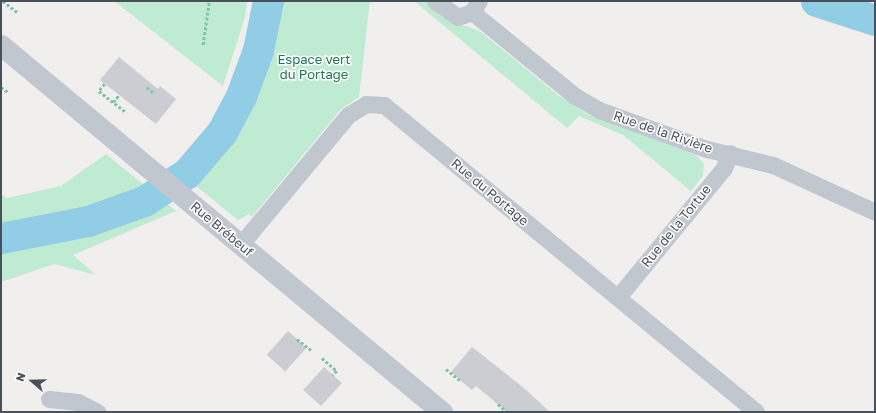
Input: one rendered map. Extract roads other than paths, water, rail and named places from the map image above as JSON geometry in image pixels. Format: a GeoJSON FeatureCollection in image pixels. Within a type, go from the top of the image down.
{"type":"FeatureCollection","features":[{"type":"Feature","properties":{"kind":"street","name":"Rue de la Rivière"},"geometry":{"type":"LineString","coordinates":[[435,1],[458,17],[475,7],[589,105],[696,146],[758,160],[802,176],[875,212]]}},
{"type":"Feature","properties":{"kind":"street","name":"Rue Brébeuf"},"geometry":{"type":"LineString","coordinates":[[1,45],[442,412]]}},
{"type":"Feature","properties":{"kind":"street","name":"Rue du Portage"},"geometry":{"type":"LineString","coordinates":[[241,244],[348,115],[356,108],[375,102],[394,112],[756,412]]}},
{"type":"Feature","properties":{"kind":"street","name":"Rue de la Tortue"},"geometry":{"type":"LineString","coordinates":[[618,297],[724,168],[730,154]]}},
{"type":"Feature","properties":{"kind":"street"},"geometry":{"type":"LineString","coordinates":[[49,399],[78,402],[98,412]]}},
{"type":"Feature","properties":{"kind":"waterway"},"geometry":{"type":"LineString","coordinates":[[1,238],[88,221],[144,201],[187,173],[222,132],[241,96],[258,50],[268,1]]}},
{"type":"Feature","properties":{"kind":"waterway"},"geometry":{"type":"LineString","coordinates":[[816,1],[875,20]]}},
{"type":"Feature","properties":{"kind":"park label","name":"Espace vert du Portage"},"geometry":{"type":"Point","coordinates":[314,68]}}]}
